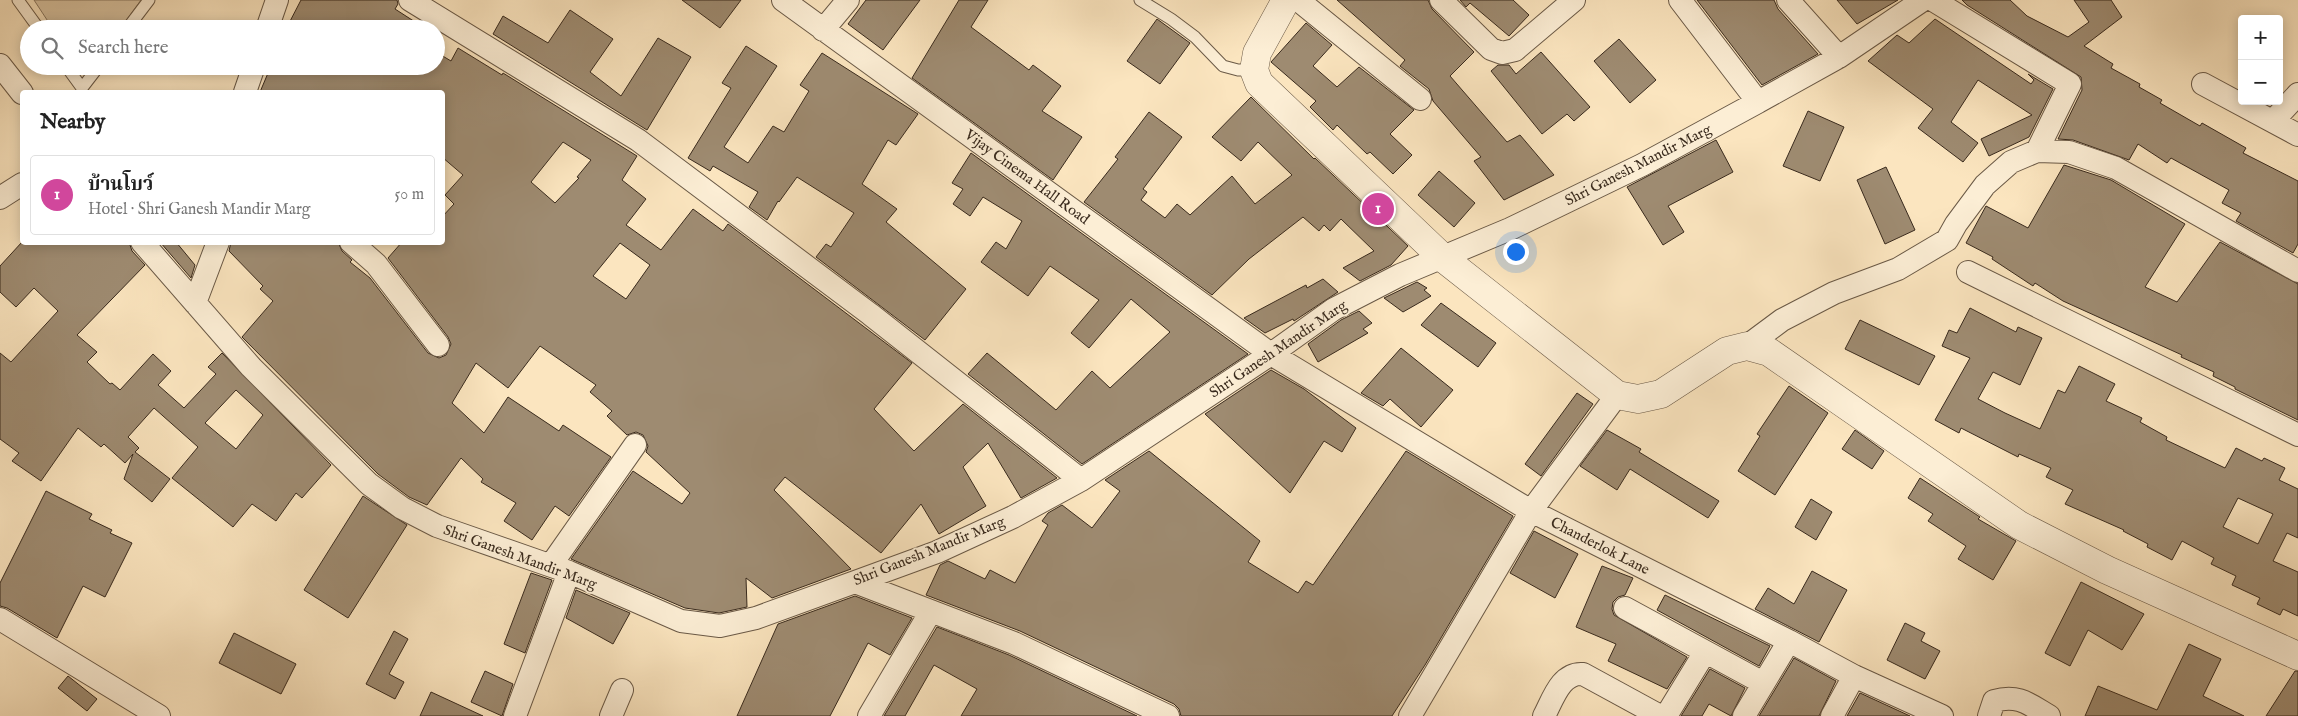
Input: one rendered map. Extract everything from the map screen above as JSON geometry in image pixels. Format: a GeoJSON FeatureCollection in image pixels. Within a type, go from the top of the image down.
{"type":"FeatureCollection","features":[{"type":"Feature","properties":{"kind":"street"},"geometry":{"type":"LineString","coordinates":[[270,20],[277,0]]}},
{"type":"Feature","properties":{"kind":"street","name":"Vijay Cinema Hall Road"},"geometry":{"type":"LineString","coordinates":[[782,0],[1271,354]]}},
{"type":"Feature","properties":{"kind":"street"},"geometry":{"type":"LineString","coordinates":[[823,30],[848,0]]}},
{"type":"Feature","properties":{"kind":"street"},"geometry":{"type":"LineString","coordinates":[[1286,0],[1256,53],[1254,70],[1259,83],[1443,258],[1617,395],[1638,399],[1661,394],[1726,351],[1747,346],[1782,320],[1834,293],[1898,269],[1947,240],[1956,224],[1985,185],[2010,162],[2037,151],[2069,152],[2116,168],[2298,271]]}},
{"type":"Feature","properties":{"kind":"street"},"geometry":{"type":"LineString","coordinates":[[1298,0],[1420,99]]}},
{"type":"Feature","properties":{"kind":"street"},"geometry":{"type":"LineString","coordinates":[[1441,0],[1491,49],[1502,53],[1515,50],[1574,0]]}},
{"type":"Feature","properties":{"kind":"street"},"geometry":{"type":"LineString","coordinates":[[1680,0],[1758,102]]}},
{"type":"Feature","properties":{"kind":"street"},"geometry":{"type":"LineString","coordinates":[[1788,0],[1839,57],[1923,0]]}},
{"type":"Feature","properties":{"kind":"street"},"geometry":{"type":"LineString","coordinates":[[1933,0],[2070,84],[2037,151]]}},
{"type":"Feature","properties":{"kind":"street"},"geometry":{"type":"LineString","coordinates":[[422,3],[638,140],[870,314],[1081,480]]}},
{"type":"Feature","properties":{"kind":"street","name":"Shri Ganesh Mandir Marg"},"geometry":{"type":"LineString","coordinates":[[145,245],[251,367],[362,477],[402,508],[437,526],[560,568],[681,621],[720,626],[756,618],[937,552],[1004,521],[1081,480],[1271,354],[1334,309],[1400,275],[1510,229],[1642,165],[1839,57]]}},
{"type":"Feature","properties":{"kind":"street"},"geometry":{"type":"LineString","coordinates":[[0,65],[20,90]]}},
{"type":"Feature","properties":{"kind":"street"},"geometry":{"type":"LineString","coordinates":[[246,90],[251,75]]}},
{"type":"Feature","properties":{"kind":"street"},"geometry":{"type":"LineString","coordinates":[[2203,84],[2298,135]]}},
{"type":"Feature","properties":{"kind":"street"},"geometry":{"type":"LineString","coordinates":[[2273,121],[2298,94]]}},
{"type":"Feature","properties":{"kind":"street"},"geometry":{"type":"LineString","coordinates":[[0,198],[20,185]]}},
{"type":"Feature","properties":{"kind":"street"},"geometry":{"type":"LineString","coordinates":[[195,303],[217,245]]}},
{"type":"Feature","properties":{"kind":"street"},"geometry":{"type":"LineString","coordinates":[[354,245],[376,264],[438,345]]}},
{"type":"Feature","properties":{"kind":"street"},"geometry":{"type":"LineString","coordinates":[[1968,272],[2298,435]]}},
{"type":"Feature","properties":{"kind":"street"},"geometry":{"type":"LineString","coordinates":[[1747,346],[1769,352],[2019,525],[2107,570],[2298,656]]}},
{"type":"Feature","properties":{"kind":"street","name":"Chanderlok Lane"},"geometry":{"type":"LineString","coordinates":[[1271,354],[1531,511],[1789,641],[1854,676],[1942,716]]}},
{"type":"Feature","properties":{"kind":"street"},"geometry":{"type":"LineString","coordinates":[[1410,716],[1531,511],[1617,395]]}},
{"type":"Feature","properties":{"kind":"street"},"geometry":{"type":"LineString","coordinates":[[515,716],[560,568],[635,446]]}},
{"type":"Feature","properties":{"kind":"street"},"geometry":{"type":"LineString","coordinates":[[855,582],[1014,643],[1168,716]]}},
{"type":"Feature","properties":{"kind":"street"},"geometry":{"type":"LineString","coordinates":[[1625,608],[1763,683]]}},
{"type":"Feature","properties":{"kind":"street"},"geometry":{"type":"LineString","coordinates":[[869,716],[931,611]]}},
{"type":"Feature","properties":{"kind":"street"},"geometry":{"type":"LineString","coordinates":[[0,619],[159,716]]}},
{"type":"Feature","properties":{"kind":"street"},"geometry":{"type":"LineString","coordinates":[[1744,716],[1789,641]]}},
{"type":"Feature","properties":{"kind":"street"},"geometry":{"type":"LineString","coordinates":[[1666,716],[1705,652]]}},
{"type":"Feature","properties":{"kind":"street"},"geometry":{"type":"LineString","coordinates":[[1544,716],[1566,678],[1574,673],[1583,674],[1660,716]]}},
{"type":"Feature","properties":{"kind":"street"},"geometry":{"type":"LineString","coordinates":[[1832,716],[1854,676]]}},
{"type":"Feature","properties":{"kind":"street"},"geometry":{"type":"LineString","coordinates":[[611,716],[622,690]]}},
{"type":"Feature","properties":{"kind":"street"},"geometry":{"type":"LineString","coordinates":[[1989,716],[1994,701],[2007,698],[2020,700],[2049,716]]}},
{"type":"Feature","properties":{"kind":"lane"},"geometry":{"type":"LineString","coordinates":[[18,0],[32,20]]}},
{"type":"Feature","properties":{"kind":"lane"},"geometry":{"type":"LineString","coordinates":[[134,20],[149,0]]}},
{"type":"Feature","properties":{"kind":"lane"},"geometry":{"type":"LineString","coordinates":[[1140,0],[1171,19],[1194,37],[1223,66],[1238,70],[1254,70]]}},
{"type":"Feature","properties":{"kind":"lane"},"geometry":{"type":"LineString","coordinates":[[72,75],[82,90],[93,75]]}},
{"type":"Feature","properties":{"kind":"shaded area"},"geometry":{"type":"Polygon","coordinates":[[[34,0],[141,0],[127,20],[47,20],[34,0]]]}},
{"type":"Feature","properties":{"kind":"building"},"geometry":{"type":"Polygon","coordinates":[[[301,0],[397,0],[398,4],[395,9],[412,20],[291,20],[301,0]]]}},
{"type":"Feature","properties":{"kind":"building"},"geometry":{"type":"Polygon","coordinates":[[[682,0],[741,0],[720,28],[682,0]]]}},
{"type":"Feature","properties":{"kind":"building"},"geometry":{"type":"Polygon","coordinates":[[[866,0],[920,0],[883,50],[848,24],[866,0]]]}},
{"type":"Feature","properties":{"kind":"building"},"geometry":{"type":"Polygon","coordinates":[[[959,0],[988,0],[971,27],[1029,70],[1033,65],[1061,86],[1042,111],[1082,137],[1053,180],[912,78],[959,0]]]}},
{"type":"Feature","properties":{"kind":"building"},"geometry":{"type":"Polygon","coordinates":[[[1337,0],[1428,0],[1432,9],[1474,52],[1450,76],[1507,142],[1520,135],[1554,175],[1504,200],[1474,161],[1481,157],[1433,101],[1429,89],[1400,66],[1405,60],[1337,0]]]}},
{"type":"Feature","properties":{"kind":"building"},"geometry":{"type":"Polygon","coordinates":[[[1460,0],[1513,0],[1529,15],[1509,36],[1470,3],[1466,7],[1460,0]]]}},
{"type":"Feature","properties":{"kind":"building"},"geometry":{"type":"Polygon","coordinates":[[[1697,0],[1774,0],[1778,9],[1818,54],[1762,85],[1697,0]]]}},
{"type":"Feature","properties":{"kind":"building"},"geometry":{"type":"Polygon","coordinates":[[[1837,0],[1898,0],[1857,24],[1837,0]]]}},
{"type":"Feature","properties":{"kind":"building"},"geometry":{"type":"Polygon","coordinates":[[[1962,0],[2010,0],[2027,16],[2068,37],[2089,22],[2074,0],[2111,0],[2122,17],[2084,46],[2113,64],[2111,68],[2140,84],[2139,87],[2162,100],[2160,103],[2200,126],[2202,123],[2246,148],[2243,153],[2298,181],[2298,244],[2293,253],[2236,221],[2241,213],[2222,203],[2229,190],[2171,158],[2167,163],[2138,144],[2129,160],[2073,140],[2058,139],[2082,90],[2081,77],[1962,0]]]}},
{"type":"Feature","properties":{"kind":"building"},"geometry":{"type":"Polygon","coordinates":[[[570,10],[613,39],[590,72],[621,96],[658,38],[691,57],[647,130],[493,34],[503,16],[548,43],[570,10]]]}},
{"type":"Feature","properties":{"kind":"building"},"geometry":{"type":"Polygon","coordinates":[[[1157,19],[1190,43],[1160,84],[1127,61],[1157,19]]]}},
{"type":"Feature","properties":{"kind":"building"},"geometry":{"type":"Polygon","coordinates":[[[1935,19],[2031,84],[2034,80],[2028,74],[2053,89],[2029,137],[1989,156],[1981,139],[2032,115],[1978,80],[1951,122],[1978,143],[1963,162],[1918,128],[1933,109],[1868,61],[1897,35],[1909,43],[1935,19]]]}},
{"type":"Feature","properties":{"kind":"building"},"geometry":{"type":"Polygon","coordinates":[[[1306,23],[1332,45],[1313,66],[1337,87],[1359,67],[1414,110],[1390,134],[1412,155],[1393,174],[1370,152],[1367,154],[1337,125],[1333,130],[1310,107],[1316,101],[1271,62],[1306,23]]]}},
{"type":"Feature","properties":{"kind":"building"},"geometry":{"type":"Polygon","coordinates":[[[1619,39],[1656,80],[1630,103],[1594,61],[1619,39]]]}},
{"type":"Feature","properties":{"kind":"building"},"geometry":{"type":"Polygon","coordinates":[[[746,46],[777,66],[724,147],[748,163],[773,126],[784,132],[809,91],[800,85],[822,53],[918,114],[896,145],[888,140],[862,184],[897,209],[886,222],[966,289],[925,340],[816,257],[826,244],[831,247],[854,213],[797,177],[778,201],[767,220],[749,207],[758,192],[713,166],[710,171],[688,158],[731,88],[722,83],[746,46]]]}},
{"type":"Feature","properties":{"kind":"building"},"geometry":{"type":"Polygon","coordinates":[[[458,48],[502,75],[503,73],[637,156],[622,180],[646,199],[626,225],[661,250],[693,209],[723,231],[728,224],[912,363],[874,409],[914,451],[963,404],[1057,478],[1021,498],[988,443],[963,467],[986,506],[939,534],[921,504],[881,553],[785,477],[774,490],[851,569],[772,598],[746,578],[747,607],[719,613],[685,608],[571,559],[633,471],[682,504],[690,493],[646,452],[648,446],[643,435],[636,432],[627,435],[607,416],[612,411],[590,392],[596,385],[540,346],[508,388],[476,363],[452,403],[484,433],[508,397],[559,431],[563,425],[611,457],[569,516],[555,506],[532,540],[504,521],[516,503],[481,482],[483,479],[461,458],[427,505],[409,497],[378,474],[242,337],[273,301],[260,289],[263,286],[229,251],[230,245],[339,245],[342,251],[352,260],[350,262],[370,278],[428,353],[439,358],[446,355],[451,344],[448,337],[388,258],[399,245],[445,245],[445,214],[454,204],[445,195],[463,175],[445,160],[445,90],[261,90],[267,75],[445,75],[445,57],[451,61],[458,48]],[[563,142],[531,182],[555,203],[579,178],[577,177],[591,160],[563,142]],[[620,243],[593,276],[626,299],[650,265],[620,243]]]}},
{"type":"Feature","properties":{"kind":"building"},"geometry":{"type":"Polygon","coordinates":[[[1541,52],[1590,107],[1574,121],[1567,114],[1542,134],[1491,71],[1498,65],[1509,65],[1516,74],[1541,52]]]}},
{"type":"Feature","properties":{"kind":"building"},"geometry":{"type":"Polygon","coordinates":[[[1251,97],[1314,159],[1408,246],[1391,265],[1360,281],[1343,268],[1374,251],[1341,219],[1330,231],[1324,225],[1319,231],[1303,217],[1249,259],[1212,295],[1084,202],[1118,159],[1115,157],[1149,112],[1182,137],[1143,189],[1147,192],[1141,200],[1165,218],[1177,204],[1190,215],[1232,176],[1255,204],[1292,175],[1258,142],[1241,161],[1212,137],[1251,97]]]}},
{"type":"Feature","properties":{"kind":"building"},"geometry":{"type":"Polygon","coordinates":[[[1808,111],[1844,127],[1820,181],[1783,166],[1808,111]]]}},
{"type":"Feature","properties":{"kind":"building"},"geometry":{"type":"Polygon","coordinates":[[[1716,140],[1733,172],[1668,206],[1684,232],[1663,245],[1627,187],[1716,140]]]}},
{"type":"Feature","properties":{"kind":"building"},"geometry":{"type":"Polygon","coordinates":[[[971,153],[1248,354],[1082,464],[968,374],[987,353],[1056,410],[1092,371],[1110,388],[1170,332],[1131,299],[1089,348],[1071,333],[1099,300],[1050,266],[1028,296],[981,262],[996,242],[1006,249],[1022,221],[983,197],[970,216],[953,204],[963,189],[952,183],[971,153]]]}},
{"type":"Feature","properties":{"kind":"building"},"geometry":{"type":"Polygon","coordinates":[[[2064,165],[2111,180],[2185,224],[2145,287],[2177,302],[2220,242],[2298,284],[2298,420],[2235,389],[2235,387],[2213,376],[2214,372],[2181,357],[2182,355],[2063,301],[2035,283],[2033,286],[1992,259],[1993,257],[1966,243],[1986,206],[2028,228],[2064,165]]]}},
{"type":"Feature","properties":{"kind":"building"},"geometry":{"type":"Polygon","coordinates":[[[1886,167],[1915,230],[1885,244],[1857,180],[1886,167]]]}},
{"type":"Feature","properties":{"kind":"building"},"geometry":{"type":"Polygon","coordinates":[[[1439,171],[1475,203],[1454,227],[1418,195],[1439,171]]]}},
{"type":"Feature","properties":{"kind":"building"},"geometry":{"type":"Polygon","coordinates":[[[20,244],[130,245],[132,251],[145,265],[77,335],[97,352],[87,362],[110,384],[112,383],[120,390],[153,354],[171,371],[158,385],[184,408],[216,374],[208,367],[222,353],[331,465],[302,498],[296,493],[276,521],[252,504],[233,527],[172,478],[198,447],[154,408],[128,437],[139,448],[135,452],[170,479],[152,502],[124,479],[133,454],[125,463],[104,444],[101,447],[78,428],[41,481],[12,461],[19,453],[0,439],[0,353],[11,362],[58,311],[34,288],[16,307],[0,292],[0,266],[20,244]],[[236,390],[205,423],[236,449],[263,415],[236,390]]]}},
{"type":"Feature","properties":{"kind":"building"},"geometry":{"type":"Polygon","coordinates":[[[163,245],[178,245],[195,265],[191,278],[163,245]]]}},
{"type":"Feature","properties":{"kind":"building"},"geometry":{"type":"Polygon","coordinates":[[[1323,279],[1338,292],[1294,321],[1293,319],[1265,333],[1244,318],[1306,285],[1307,288],[1323,279]]]}},
{"type":"Feature","properties":{"kind":"building"},"geometry":{"type":"Polygon","coordinates":[[[1417,282],[1427,288],[1424,290],[1431,296],[1403,312],[1384,298],[1417,282]]]}},
{"type":"Feature","properties":{"kind":"building"},"geometry":{"type":"Polygon","coordinates":[[[1441,303],[1496,343],[1478,367],[1421,325],[1441,303]]]}},
{"type":"Feature","properties":{"kind":"building"},"geometry":{"type":"Polygon","coordinates":[[[1970,308],[2016,332],[2018,327],[2042,338],[2020,385],[1993,372],[1978,399],[2040,429],[2058,390],[2065,393],[2079,366],[2115,384],[2106,401],[2142,418],[2140,422],[2167,437],[2166,440],[2225,468],[2236,448],[2262,461],[2264,458],[2285,468],[2279,480],[2298,489],[2298,538],[2287,533],[2273,561],[2298,572],[2298,616],[2283,609],[2280,615],[2257,604],[2260,598],[2232,585],[2236,576],[2211,564],[2214,558],[2182,541],[2172,560],[2147,547],[2148,544],[2124,530],[2065,504],[2073,490],[2046,477],[2051,468],[2019,454],[2018,457],[1961,428],[1959,433],[1935,420],[1970,358],[1942,346],[1949,330],[1957,333],[1970,308]],[[2238,498],[2223,527],[2258,544],[2273,514],[2238,498]]]}},
{"type":"Feature","properties":{"kind":"building"},"geometry":{"type":"Polygon","coordinates":[[[1359,311],[1372,323],[1363,329],[1368,333],[1318,362],[1308,344],[1341,320],[1359,311]]]}},
{"type":"Feature","properties":{"kind":"building"},"geometry":{"type":"Polygon","coordinates":[[[1860,320],[1935,356],[1919,385],[1845,349],[1860,320]]]}},
{"type":"Feature","properties":{"kind":"building"},"geometry":{"type":"Polygon","coordinates":[[[1401,348],[1453,390],[1421,427],[1390,399],[1383,406],[1361,393],[1401,348]]]}},
{"type":"Feature","properties":{"kind":"building"},"geometry":{"type":"Polygon","coordinates":[[[1271,370],[1304,389],[1356,428],[1342,452],[1324,441],[1290,493],[1205,414],[1271,370]]]}},
{"type":"Feature","properties":{"kind":"building"},"geometry":{"type":"Polygon","coordinates":[[[1789,386],[1828,413],[1775,495],[1738,471],[1760,436],[1757,434],[1789,386]]]}},
{"type":"Feature","properties":{"kind":"building"},"geometry":{"type":"Polygon","coordinates":[[[1577,393],[1593,404],[1541,476],[1525,464],[1577,393]]]}},
{"type":"Feature","properties":{"kind":"building"},"geometry":{"type":"Polygon","coordinates":[[[1607,430],[1641,449],[1639,452],[1719,501],[1708,518],[1630,469],[1617,490],[1580,466],[1607,430]]]}},
{"type":"Feature","properties":{"kind":"building"},"geometry":{"type":"Polygon","coordinates":[[[1855,430],[1884,451],[1872,469],[1842,449],[1855,430]]]}},
{"type":"Feature","properties":{"kind":"building"},"geometry":{"type":"Polygon","coordinates":[[[1149,451],[1260,541],[1248,562],[1298,593],[1306,581],[1313,585],[1406,451],[1513,516],[1425,665],[1392,716],[1181,716],[1179,709],[1174,704],[1020,631],[926,595],[940,565],[948,561],[985,579],[990,570],[1015,583],[1048,525],[1042,521],[1048,513],[1062,505],[1092,528],[1120,491],[1105,480],[1149,451]]]}},
{"type":"Feature","properties":{"kind":"building"},"geometry":{"type":"Polygon","coordinates":[[[1920,478],[1980,517],[1978,519],[2016,541],[1993,580],[1958,559],[1966,546],[1928,521],[1933,514],[1908,498],[1920,478]]]}},
{"type":"Feature","properties":{"kind":"building"},"geometry":{"type":"Polygon","coordinates":[[[46,491],[92,514],[89,519],[112,530],[110,533],[132,543],[105,597],[83,586],[57,638],[7,608],[0,606],[0,583],[46,491]]]}},
{"type":"Feature","properties":{"kind":"building"},"geometry":{"type":"Polygon","coordinates":[[[363,496],[407,525],[348,618],[304,590],[363,496]]]}},
{"type":"Feature","properties":{"kind":"building"},"geometry":{"type":"Polygon","coordinates":[[[1811,499],[1832,512],[1816,540],[1795,527],[1811,499]]]}},
{"type":"Feature","properties":{"kind":"building"},"geometry":{"type":"Polygon","coordinates":[[[1534,531],[1578,554],[1555,598],[1510,573],[1534,531]]]}},
{"type":"Feature","properties":{"kind":"building"},"geometry":{"type":"Polygon","coordinates":[[[1602,566],[1633,578],[1625,595],[1618,597],[1613,602],[1612,609],[1614,615],[1687,657],[1667,689],[1608,661],[1616,644],[1576,627],[1602,566]]]}},
{"type":"Feature","properties":{"kind":"building"},"geometry":{"type":"Polygon","coordinates":[[[1812,571],[1847,590],[1819,642],[1755,609],[1768,588],[1794,604],[1812,571]]]}},
{"type":"Feature","properties":{"kind":"building"},"geometry":{"type":"Polygon","coordinates":[[[531,573],[552,580],[525,653],[504,644],[531,573]]]}},
{"type":"Feature","properties":{"kind":"building"},"geometry":{"type":"Polygon","coordinates":[[[2081,582],[2144,614],[2122,650],[2088,630],[2070,666],[2045,653],[2081,582]]]}},
{"type":"Feature","properties":{"kind":"building"},"geometry":{"type":"Polygon","coordinates":[[[576,590],[630,613],[613,644],[566,618],[576,590]]]}},
{"type":"Feature","properties":{"kind":"building"},"geometry":{"type":"Polygon","coordinates":[[[1665,595],[1770,646],[1759,666],[1657,610],[1665,595]]]}},
{"type":"Feature","properties":{"kind":"building"},"geometry":{"type":"Polygon","coordinates":[[[855,596],[912,618],[890,655],[868,643],[830,716],[737,716],[778,624],[855,596]]]}},
{"type":"Feature","properties":{"kind":"building"},"geometry":{"type":"Polygon","coordinates":[[[1905,623],[1925,633],[1921,641],[1940,651],[1925,679],[1887,660],[1905,623]]]}},
{"type":"Feature","properties":{"kind":"building"},"geometry":{"type":"Polygon","coordinates":[[[937,627],[1009,655],[1137,716],[961,716],[977,689],[934,665],[905,716],[884,716],[937,627]]]}},
{"type":"Feature","properties":{"kind":"building"},"geometry":{"type":"Polygon","coordinates":[[[394,631],[408,639],[389,674],[404,682],[395,699],[366,684],[394,631]]]}},
{"type":"Feature","properties":{"kind":"building"},"geometry":{"type":"Polygon","coordinates":[[[234,633],[296,664],[281,694],[219,663],[234,633]]]}},
{"type":"Feature","properties":{"kind":"building"},"geometry":{"type":"Polygon","coordinates":[[[2189,644],[2221,659],[2203,696],[2244,716],[2085,716],[2098,686],[2157,710],[2189,644]]]}},
{"type":"Feature","properties":{"kind":"building"},"geometry":{"type":"Polygon","coordinates":[[[1794,658],[1836,681],[1819,716],[1759,716],[1794,658]]]}},
{"type":"Feature","properties":{"kind":"building"},"geometry":{"type":"Polygon","coordinates":[[[1710,669],[1745,688],[1731,716],[1709,704],[1702,716],[1681,716],[1710,669]]]}},
{"type":"Feature","properties":{"kind":"building"},"geometry":{"type":"Polygon","coordinates":[[[485,671],[513,684],[502,716],[471,702],[485,671]]]}},
{"type":"Feature","properties":{"kind":"building"},"geometry":{"type":"Polygon","coordinates":[[[2295,671],[2298,671],[2298,716],[2266,716],[2295,671]]]}},
{"type":"Feature","properties":{"kind":"building"},"geometry":{"type":"Polygon","coordinates":[[[68,676],[97,699],[87,711],[58,688],[68,676]]]}},
{"type":"Feature","properties":{"kind":"building"},"geometry":{"type":"Polygon","coordinates":[[[431,692],[483,716],[420,716],[431,692]]]}},
{"type":"Feature","properties":{"kind":"building"},"geometry":{"type":"Polygon","coordinates":[[[1860,693],[1910,716],[1847,716],[1860,693]]]}},
{"type":"Feature","properties":{"kind":"place","name":"บ้านโบว์"},"geometry":{"type":"Point","coordinates":[1378,209]}}]}
